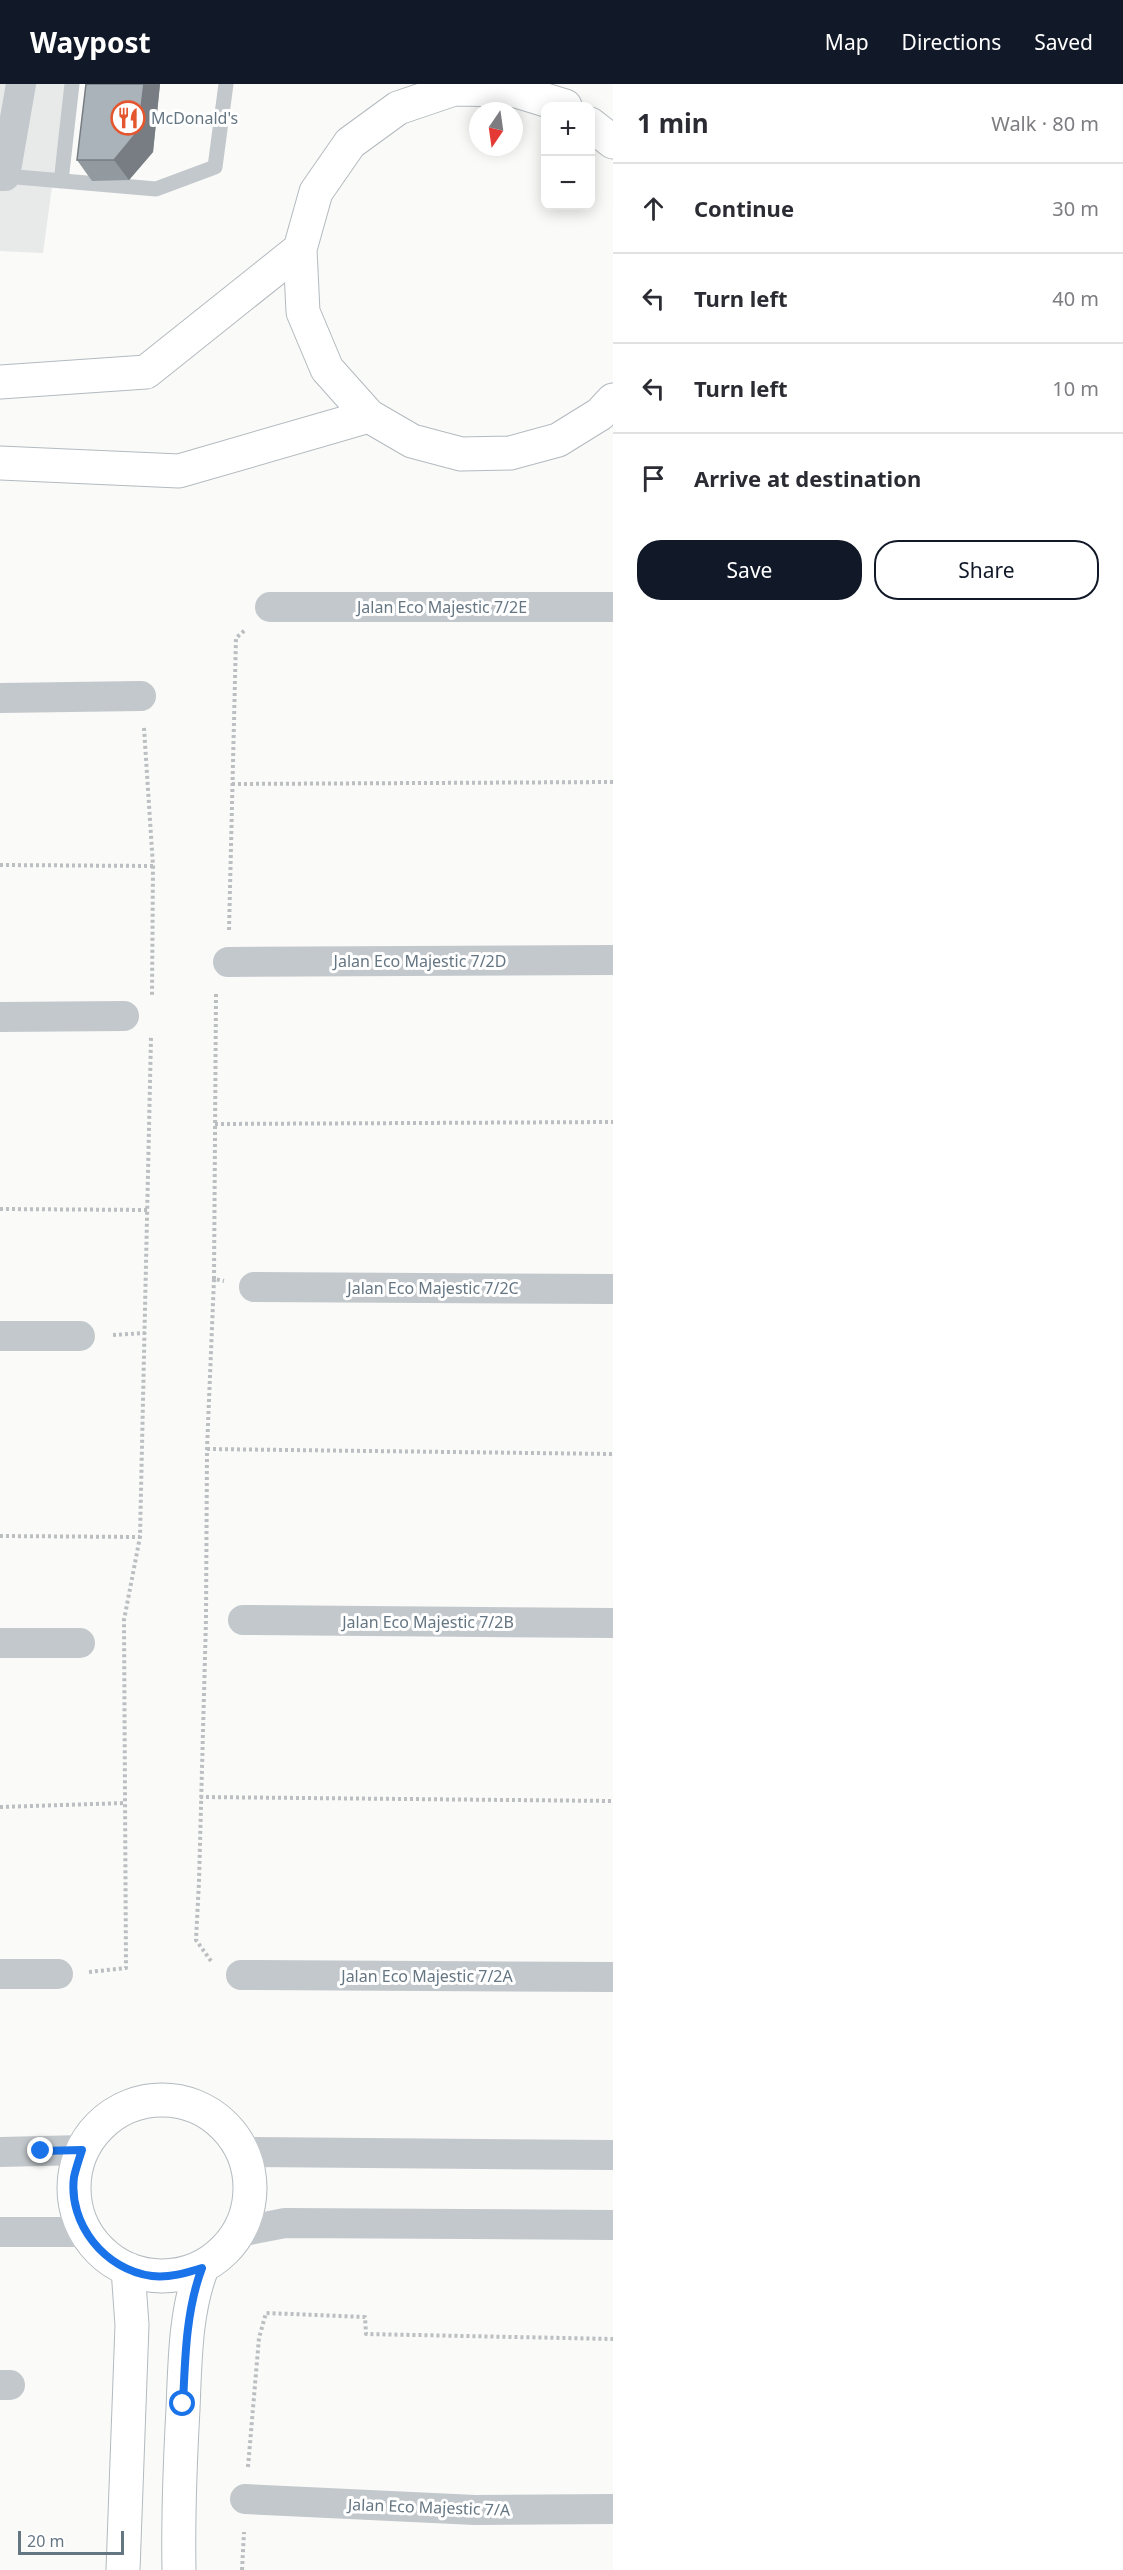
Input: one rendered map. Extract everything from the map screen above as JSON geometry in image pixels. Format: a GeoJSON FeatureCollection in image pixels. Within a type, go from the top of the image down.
{"type":"FeatureCollection","features":[{"type":"Feature","properties":{"kind":"street"},"geometry":{"type":"LineString","coordinates":[[2,176],[21,84]]}},
{"type":"Feature","properties":{"kind":"street"},"geometry":{"type":"LineString","coordinates":[[555,84],[564,102]]}},
{"type":"Feature","properties":{"kind":"street"},"geometry":{"type":"LineString","coordinates":[[553,102],[513,90],[454,89],[399,96],[350,143],[316,192],[300,249],[303,312],[327,369],[369,416],[412,441],[460,454],[510,453],[558,440],[609,409]]}},
{"type":"Feature","properties":{"kind":"street"},"geometry":{"type":"LineString","coordinates":[[595,127],[613,142]]}},
{"type":"Feature","properties":{"kind":"street"},"geometry":{"type":"LineString","coordinates":[[0,381],[146,372],[300,249]]}},
{"type":"Feature","properties":{"kind":"street"},"geometry":{"type":"LineString","coordinates":[[0,463],[179,471],[369,416]]}},
{"type":"Feature","properties":{"kind":"street","name":"Jalan Eco Majestic 7/2E"},"geometry":{"type":"LineString","coordinates":[[270,607],[613,607]]}},
{"type":"Feature","properties":{"kind":"street"},"geometry":{"type":"LineString","coordinates":[[0,698],[141,696]]}},
{"type":"Feature","properties":{"kind":"street","name":"Jalan Eco Majestic 7/2D"},"geometry":{"type":"LineString","coordinates":[[228,962],[613,960]]}},
{"type":"Feature","properties":{"kind":"street"},"geometry":{"type":"LineString","coordinates":[[0,1017],[124,1016]]}},
{"type":"Feature","properties":{"kind":"street","name":"Jalan Eco Majestic 7/2C"},"geometry":{"type":"LineString","coordinates":[[254,1287],[613,1289]]}},
{"type":"Feature","properties":{"kind":"street"},"geometry":{"type":"LineString","coordinates":[[0,1336],[80,1336]]}},
{"type":"Feature","properties":{"kind":"street","name":"Jalan Eco Majestic 7/2B"},"geometry":{"type":"LineString","coordinates":[[243,1620],[613,1623]]}},
{"type":"Feature","properties":{"kind":"street"},"geometry":{"type":"LineString","coordinates":[[0,1643],[80,1643]]}},
{"type":"Feature","properties":{"kind":"street"},"geometry":{"type":"LineString","coordinates":[[0,1974],[58,1974]]}},
{"type":"Feature","properties":{"kind":"street","name":"Jalan Eco Majestic 7/2A"},"geometry":{"type":"LineString","coordinates":[[241,1975],[613,1977]]}},
{"type":"Feature","properties":{"kind":"street"},"geometry":{"type":"LineString","coordinates":[[149,2101],[177,2102],[204,2111],[227,2128],[243,2152],[250,2175],[251,2199],[239,2232],[220,2256],[202,2268],[177,2275],[161,2276],[152,2276],[128,2269],[103,2254],[85,2232],[75,2205],[74,2177],[82,2150],[99,2127],[114,2115],[149,2101]]}},
{"type":"Feature","properties":{"kind":"street"},"geometry":{"type":"LineString","coordinates":[[0,2152],[82,2150]]}},
{"type":"Feature","properties":{"kind":"street"},"geometry":{"type":"LineString","coordinates":[[243,2152],[613,2155]]}},
{"type":"Feature","properties":{"kind":"street"},"geometry":{"type":"LineString","coordinates":[[239,2232],[285,2223],[613,2225]]}},
{"type":"Feature","properties":{"kind":"street"},"geometry":{"type":"LineString","coordinates":[[0,2232],[85,2232]]}},
{"type":"Feature","properties":{"kind":"street"},"geometry":{"type":"LineString","coordinates":[[179,2570],[178,2518],[185,2358],[195,2286],[202,2268]]}},
{"type":"Feature","properties":{"kind":"street"},"geometry":{"type":"LineString","coordinates":[[123,2570],[132,2325],[128,2269]]}},
{"type":"Feature","properties":{"kind":"street","name":"Jalan Eco Majestic 7/A"},"geometry":{"type":"LineString","coordinates":[[245,2499],[475,2511],[613,2509]]}},
{"type":"Feature","properties":{"kind":"lane"},"geometry":{"type":"LineString","coordinates":[[61,181],[72,84]]}},
{"type":"Feature","properties":{"kind":"lane"},"geometry":{"type":"LineString","coordinates":[[2,176],[156,189],[215,166],[226,84]]}},
{"type":"Feature","properties":{"kind":"path"},"geometry":{"type":"LineString","coordinates":[[141,696],[153,866],[152,1001]]}},
{"type":"Feature","properties":{"kind":"path"},"geometry":{"type":"LineString","coordinates":[[232,784],[613,782]]}},
{"type":"Feature","properties":{"kind":"path"},"geometry":{"type":"LineString","coordinates":[[0,865],[153,866]]}},
{"type":"Feature","properties":{"kind":"path"},"geometry":{"type":"LineString","coordinates":[[58,1974],[126,1968],[124,1620],[140,1537],[151,1036]]}},
{"type":"Feature","properties":{"kind":"path"},"geometry":{"type":"LineString","coordinates":[[215,1124],[613,1122]]}},
{"type":"Feature","properties":{"kind":"path"},"geometry":{"type":"LineString","coordinates":[[0,1209],[148,1210]]}},
{"type":"Feature","properties":{"kind":"path"},"geometry":{"type":"LineString","coordinates":[[207,1449],[613,1454]]}},
{"type":"Feature","properties":{"kind":"path"},"geometry":{"type":"LineString","coordinates":[[0,1536],[140,1537]]}},
{"type":"Feature","properties":{"kind":"path"},"geometry":{"type":"LineString","coordinates":[[200,1797],[613,1801]]}},
{"type":"Feature","properties":{"kind":"path"},"geometry":{"type":"LineString","coordinates":[[0,1807],[125,1803]]}},
{"type":"Feature","properties":{"kind":"path"},"geometry":{"type":"LineString","coordinates":[[242,2570],[245,2499],[259,2338],[266,2313],[365,2317],[366,2334],[613,2339]]}},
{"type":"Feature","properties":{"kind":"shaded area"},"geometry":{"type":"Polygon","coordinates":[[[0,84],[66,84],[43,253],[0,251],[0,84]]]}},
{"type":"Feature","properties":{"kind":"building"},"geometry":{"type":"Polygon","coordinates":[[[86,84],[144,84],[138,131],[114,160],[77,160],[86,84]]]}},
{"type":"Feature","properties":{"kind":"place","name":"McDonald's"},"geometry":{"type":"Point","coordinates":[128,118]}},
{"type":"Feature","properties":{"kind":"route"},"geometry":{"type":"LineString","coordinates":[[41,2151],[82,2150],[74,2177],[75,2205],[85,2232],[103,2254],[128,2269],[152,2276],[177,2275],[202,2268],[195,2286],[185,2358],[183,2404]]}}]}
